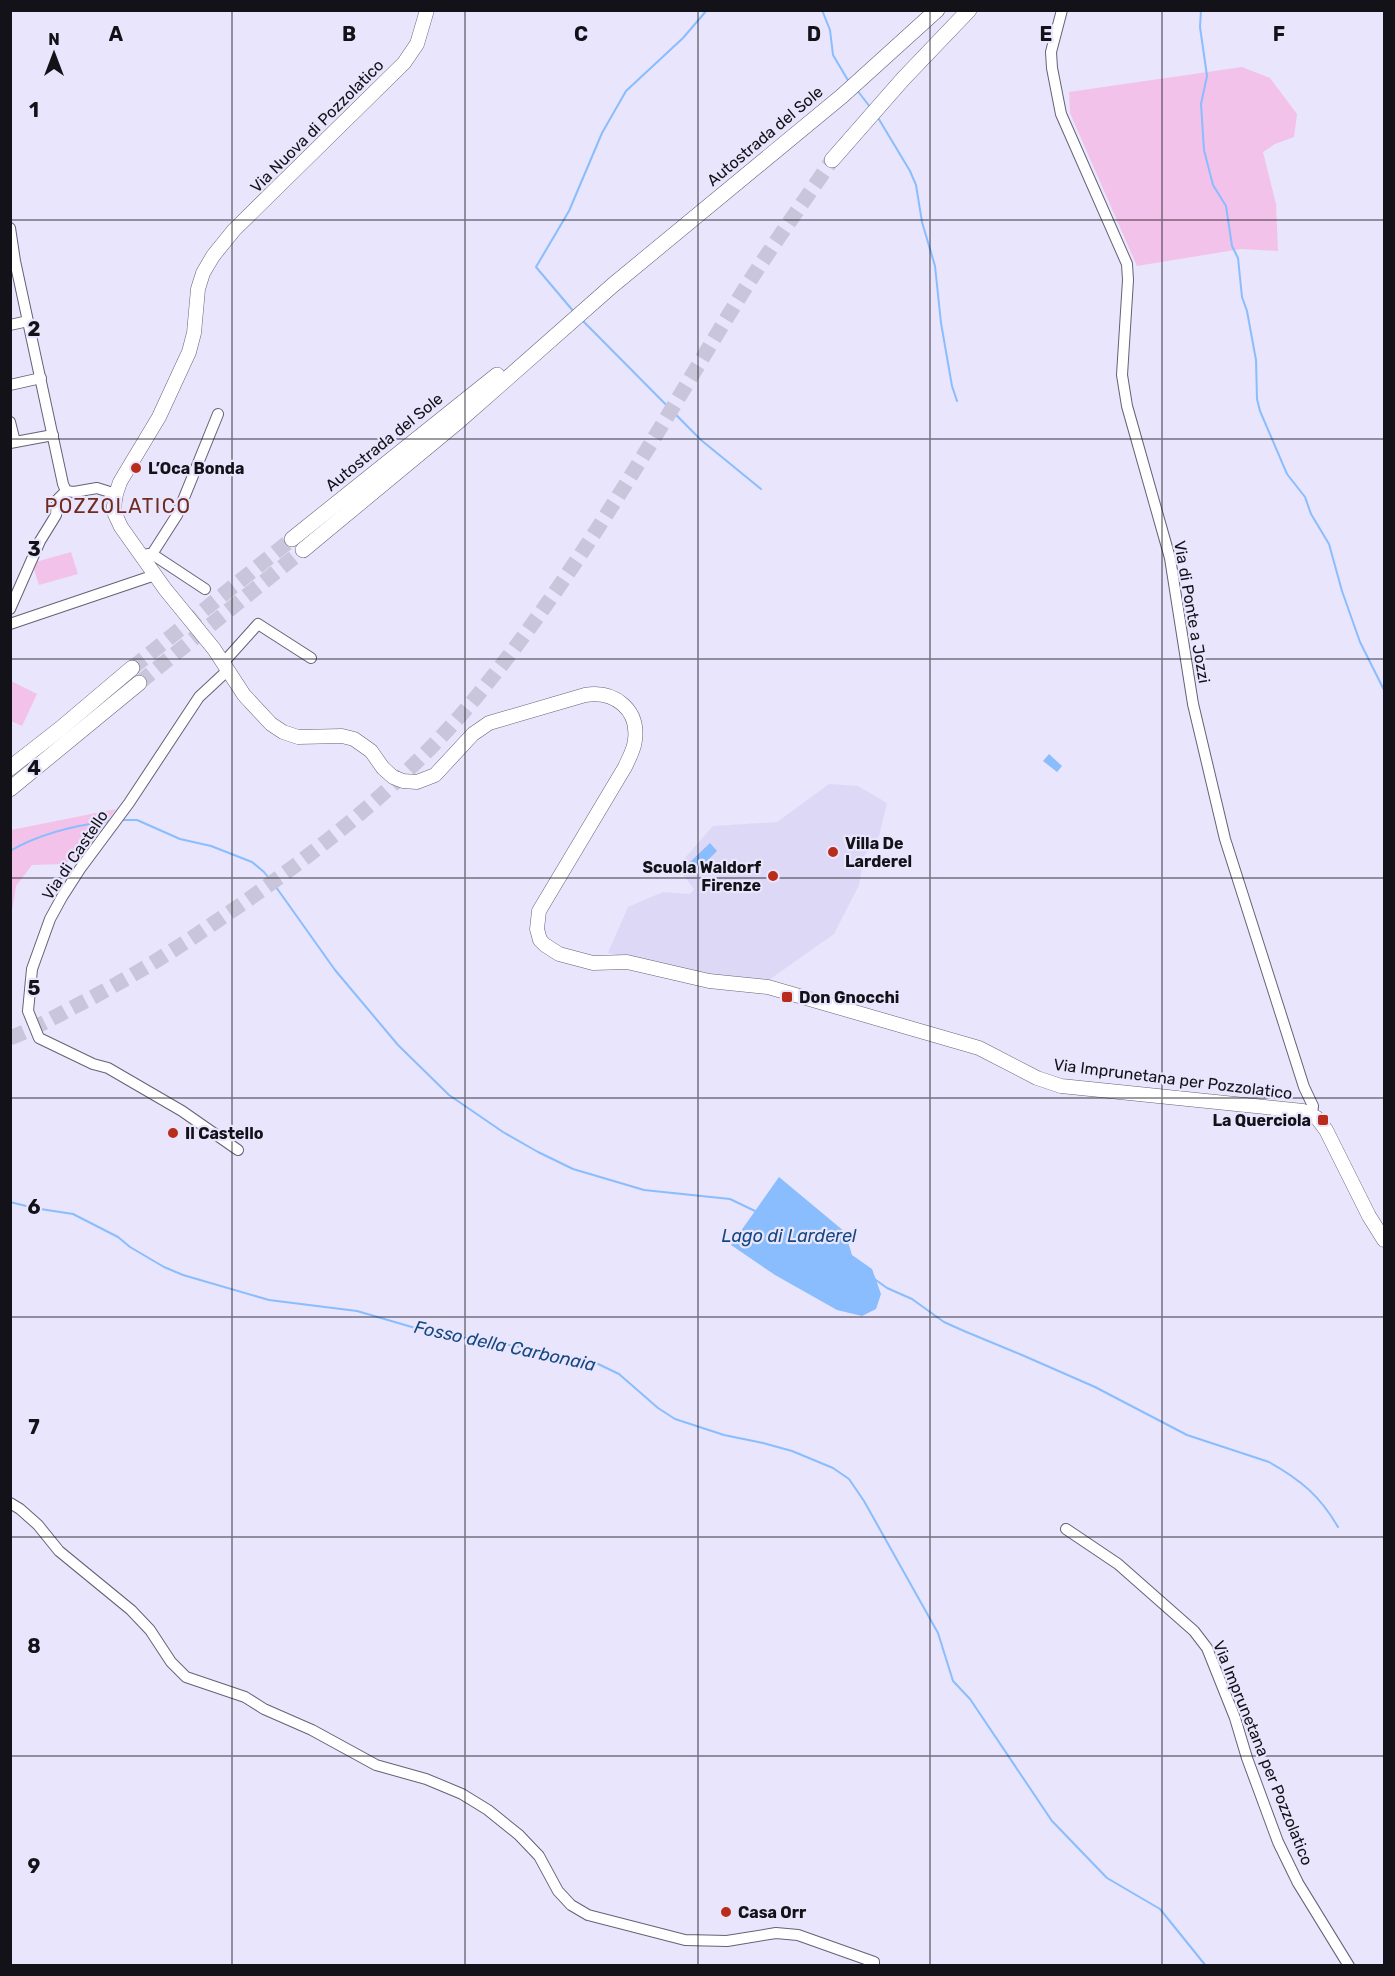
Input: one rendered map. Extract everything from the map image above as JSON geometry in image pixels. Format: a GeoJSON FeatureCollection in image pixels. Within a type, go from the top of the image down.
{"type":"FeatureCollection","features":[{"type":"Feature","properties":{"kind":"highway","name":"Autostrada del Sole"},"geometry":{"type":"LineString","coordinates":[[297,544],[468,412],[613,285],[842,96],[937,10]]}},
{"type":"Feature","properties":{"kind":"highway"},"geometry":{"type":"LineString","coordinates":[[832,160],[969,10]]}},
{"type":"Feature","properties":{"kind":"highway"},"geometry":{"type":"LineString","coordinates":[[10,768],[132,668]]}},
{"type":"Feature","properties":{"kind":"highway"},"geometry":{"type":"LineString","coordinates":[[10,789],[139,682]]}},
{"type":"Feature","properties":{"kind":"main road","name":"Via Nuova di Pozzolatico"},"geometry":{"type":"LineString","coordinates":[[116,494],[125,472],[159,417],[189,352],[194,333],[198,289],[203,273],[213,256],[234,231],[404,63],[417,44],[427,10]]}},
{"type":"Feature","properties":{"kind":"main road","name":"Via Imprunetana per Pozzolatico"},"geometry":{"type":"LineString","coordinates":[[116,494],[114,512],[117,519],[147,555],[155,575],[257,711],[277,728],[298,737],[342,736],[354,740],[371,751],[383,768],[393,777],[409,782],[424,781],[435,775],[472,735],[489,723],[592,694],[608,695],[622,702],[631,713],[635,726],[635,740],[631,754],[539,911],[537,929],[540,940],[550,950],[592,963],[627,962],[709,981],[768,987],[979,1048],[1037,1078],[1061,1086],[1281,1108],[1312,1114],[1326,1130],[1369,1216],[1384,1240]]}},
{"type":"Feature","properties":{"kind":"street","name":"Via di Ponte a Jozzi"},"geometry":{"type":"LineString","coordinates":[[1062,10],[1051,51],[1052,68],[1061,114],[1127,264],[1122,375],[1127,406],[1170,558],[1193,704],[1226,839],[1304,1087],[1313,1106],[1312,1114]]}},
{"type":"Feature","properties":{"kind":"street"},"geometry":{"type":"LineString","coordinates":[[10,228],[13,261],[66,491]]}},
{"type":"Feature","properties":{"kind":"street"},"geometry":{"type":"LineString","coordinates":[[10,325],[28,321]]}},
{"type":"Feature","properties":{"kind":"street"},"geometry":{"type":"LineString","coordinates":[[10,385],[41,378]]}},
{"type":"Feature","properties":{"kind":"street"},"geometry":{"type":"LineString","coordinates":[[147,555],[177,515],[218,414]]}},
{"type":"Feature","properties":{"kind":"street"},"geometry":{"type":"LineString","coordinates":[[10,422],[13,443],[53,435]]}},
{"type":"Feature","properties":{"kind":"street"},"geometry":{"type":"LineString","coordinates":[[66,491],[97,488],[116,494]]}},
{"type":"Feature","properties":{"kind":"street"},"geometry":{"type":"LineString","coordinates":[[10,609],[40,541],[56,515],[57,500],[66,491]]}},
{"type":"Feature","properties":{"kind":"street","name":"Via Imprunetana per Pozzolatico"},"geometry":{"type":"LineString","coordinates":[[147,555],[206,589]]}},
{"type":"Feature","properties":{"kind":"street"},"geometry":{"type":"LineString","coordinates":[[10,624],[155,575]]}},
{"type":"Feature","properties":{"kind":"street"},"geometry":{"type":"LineString","coordinates":[[225,666],[258,624],[311,658]]}},
{"type":"Feature","properties":{"kind":"street","name":"Via di Castello"},"geometry":{"type":"LineString","coordinates":[[225,666],[199,697],[129,803],[80,870],[50,919],[32,969],[28,1011],[39,1038],[93,1064],[108,1068],[205,1126],[238,1150]]}},
{"type":"Feature","properties":{"kind":"street"},"geometry":{"type":"LineString","coordinates":[[10,1503],[38,1525],[59,1551],[131,1610],[150,1630],[171,1662],[186,1677],[245,1697],[264,1709],[376,1765],[426,1779],[462,1794],[488,1810],[519,1835],[539,1856],[558,1891],[571,1905],[588,1915],[685,1940],[727,1941],[776,1933],[798,1935],[874,1962],[874,1965]]}},
{"type":"Feature","properties":{"kind":"street","name":"Via Imprunetana per Pozzolatico"},"geometry":{"type":"LineString","coordinates":[[1066,1529],[1118,1564],[1194,1631],[1207,1648],[1235,1718],[1246,1758],[1278,1842],[1298,1883],[1349,1965]]}},
{"type":"Feature","properties":{"kind":"shaded area"},"geometry":{"type":"Polygon","coordinates":[[[1242,67],[1270,78],[1297,114],[1294,137],[1275,144],[1263,152],[1276,204],[1278,251],[1241,249],[1137,266],[1070,113],[1069,92],[1242,67]]]}},
{"type":"Feature","properties":{"kind":"shaded area"},"geometry":{"type":"Polygon","coordinates":[[[71,552],[78,574],[39,585],[32,563],[71,552]]]}},
{"type":"Feature","properties":{"kind":"shaded area"},"geometry":{"type":"Polygon","coordinates":[[[11,681],[37,694],[22,726],[11,721],[11,681]]]}},
{"type":"Feature","properties":{"kind":"shaded area","name":"Scuola Waldorf Firenze"},"geometry":{"type":"Polygon","coordinates":[[[829,784],[858,786],[887,803],[879,836],[864,856],[859,885],[834,934],[766,984],[727,981],[608,953],[628,907],[663,892],[690,894],[694,889],[677,867],[713,826],[777,822],[829,784]]]}},
{"type":"Feature","properties":{"kind":"shaded area"},"geometry":{"type":"Polygon","coordinates":[[[116,809],[84,853],[64,864],[32,865],[16,886],[11,917],[11,830],[116,809]]]}},
{"type":"Feature","properties":{"kind":"water"},"geometry":{"type":"Polygon","coordinates":[[[1049,754],[1062,766],[1057,772],[1043,761],[1049,754]]]}},
{"type":"Feature","properties":{"kind":"water"},"geometry":{"type":"Polygon","coordinates":[[[710,843],[717,851],[697,871],[689,863],[710,843]]]}},
{"type":"Feature","properties":{"kind":"water","name":"Lago di Larderel"},"geometry":{"type":"Polygon","coordinates":[[[779,1177],[845,1232],[852,1255],[872,1269],[881,1294],[876,1309],[862,1316],[837,1310],[775,1275],[731,1245],[779,1177]]]}},
{"type":"Feature","properties":{"kind":"waterway"},"geometry":{"type":"LineString","coordinates":[[574,312],[536,267],[569,211],[602,133],[626,91],[683,38],[707,10]]}},
{"type":"Feature","properties":{"kind":"waterway"},"geometry":{"type":"LineString","coordinates":[[822,10],[830,30],[833,55],[849,82]]}},
{"type":"Feature","properties":{"kind":"waterway"},"geometry":{"type":"LineString","coordinates":[[1201,10],[1200,27],[1207,76],[1201,104],[1204,150],[1213,185],[1226,206],[1232,246],[1238,258],[1242,297],[1247,311],[1256,360],[1257,399],[1260,411],[1287,474],[1305,497],[1311,514],[1329,544],[1360,642],[1384,690]]}},
{"type":"Feature","properties":{"kind":"waterway"},"geometry":{"type":"LineString","coordinates":[[857,90],[870,107]]}},
{"type":"Feature","properties":{"kind":"waterway"},"geometry":{"type":"LineString","coordinates":[[877,116],[916,185],[922,222],[935,266],[941,323],[952,386],[957,401]]}},
{"type":"Feature","properties":{"kind":"waterway","name":"Autostrada del Sole"},"geometry":{"type":"LineString","coordinates":[[582,320],[701,440],[761,489]]}},
{"type":"Feature","properties":{"kind":"waterway"},"geometry":{"type":"LineString","coordinates":[[122,820],[137,820],[180,839],[211,846],[252,862],[276,887],[335,970],[398,1045],[449,1095],[503,1132],[573,1169],[644,1190],[730,1199],[755,1211]]}},
{"type":"Feature","properties":{"kind":"waterway"},"geometry":{"type":"LineString","coordinates":[[10,851],[58,831],[110,821]]}},
{"type":"Feature","properties":{"kind":"waterway","name":"Fosso della Carbonaia"},"geometry":{"type":"LineString","coordinates":[[10,1202],[73,1214],[118,1237],[130,1247],[164,1267],[183,1275],[269,1300],[357,1311],[429,1332],[539,1350],[596,1363],[619,1374],[658,1408],[675,1419],[724,1435],[792,1451],[833,1468],[849,1479],[864,1501],[938,1633],[953,1681],[970,1699],[1052,1821],[1107,1878],[1160,1909],[1206,1966]]}},
{"type":"Feature","properties":{"kind":"waterway"},"geometry":{"type":"LineString","coordinates":[[873,1278],[887,1288],[912,1299],[944,1322],[1095,1387],[1187,1435],[1269,1462],[1291,1475],[1309,1490],[1324,1506],[1338,1527]]}},
{"type":"Feature","properties":{"kind":"tunnel"},"geometry":{"type":"LineString","coordinates":[[10,1038],[46,1022],[123,980],[178,947],[248,899],[348,824],[380,797],[439,739],[506,660],[577,560],[750,280],[832,160]]}},
{"type":"Feature","properties":{"kind":"tunnel"},"geometry":{"type":"LineString","coordinates":[[132,668],[292,539]]}},
{"type":"Feature","properties":{"kind":"tunnel"},"geometry":{"type":"LineString","coordinates":[[139,683],[303,550]]}},
{"type":"Feature","properties":{"kind":"place","name":"L’Oca Bonda"},"geometry":{"type":"Point","coordinates":[136,468]}},
{"type":"Feature","properties":{"kind":"place","name":"Villa De Larderel"},"geometry":{"type":"Point","coordinates":[833,852]}},
{"type":"Feature","properties":{"kind":"place","name":"Scuola Waldorf Firenze"},"geometry":{"type":"Point","coordinates":[773,876]}},
{"type":"Feature","properties":{"kind":"place","name":"Don Gnocchi"},"geometry":{"type":"Point","coordinates":[787,997]}},
{"type":"Feature","properties":{"kind":"place","name":"La Querciola"},"geometry":{"type":"Point","coordinates":[1323,1120]}},
{"type":"Feature","properties":{"kind":"place","name":"Il Castello"},"geometry":{"type":"Point","coordinates":[173,1133]}},
{"type":"Feature","properties":{"kind":"place","name":"Casa Orr"},"geometry":{"type":"Point","coordinates":[726,1912]}},
{"type":"Feature","properties":{"kind":"district","name":"POZZOLATICO"},"geometry":{"type":"Point","coordinates":[118,506]}}]}
